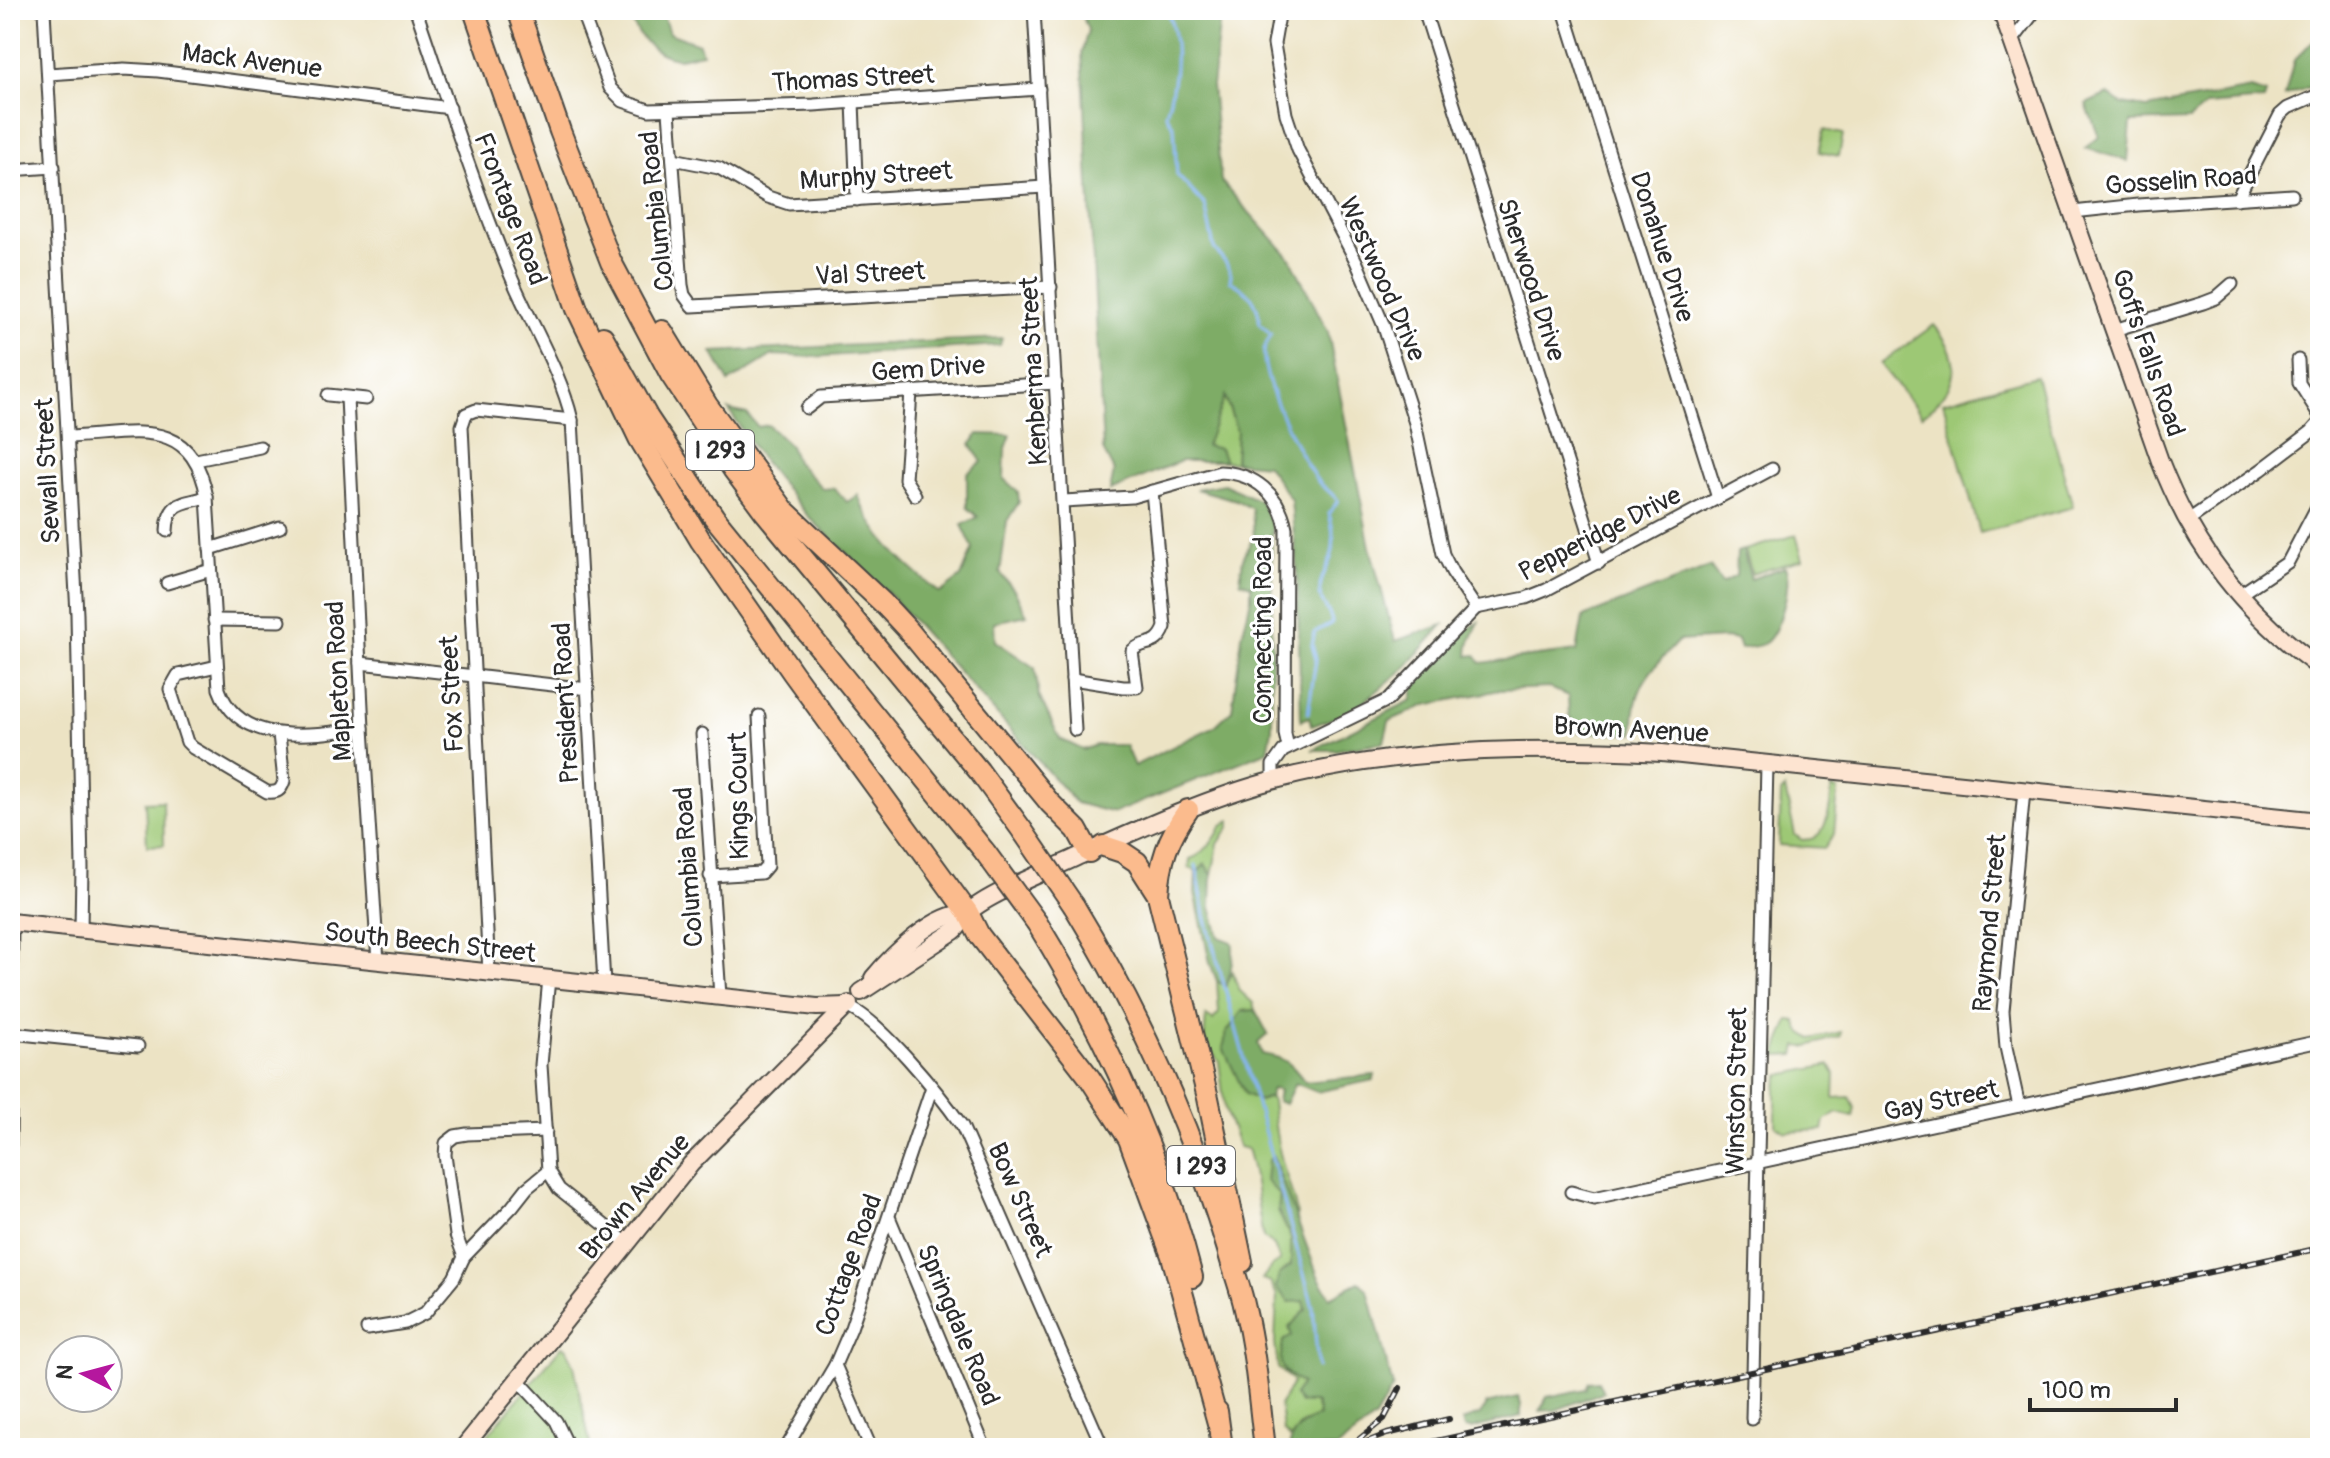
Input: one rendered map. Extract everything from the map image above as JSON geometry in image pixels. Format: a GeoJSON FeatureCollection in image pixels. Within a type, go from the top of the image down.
{"type":"FeatureCollection","features":[{"type":"Feature","properties":{"kind":"highway","name":"I 293"},"geometry":{"type":"LineString","coordinates":[[474,10],[561,256],[648,418],[714,517],[985,852],[1037,923],[1092,1016],[1164,1180],[1181,1236],[1202,1318],[1222,1448]]}},
{"type":"Feature","properties":{"kind":"highway","name":"I 293"},"geometry":{"type":"LineString","coordinates":[[518,10],[560,131],[611,262],[671,375],[733,469],[797,553],[979,771],[1074,906],[1110,965],[1166,1076],[1204,1176],[1246,1310],[1265,1448]]}},
{"type":"Feature","properties":{"kind":"highway"},"geometry":{"type":"LineString","coordinates":[[599,226],[707,405],[779,503],[909,631],[1050,803],[1096,849],[1122,852],[1137,862],[1158,895],[1200,1063],[1242,1254],[1246,1310]]}},
{"type":"Feature","properties":{"kind":"highway"},"geometry":{"type":"LineString","coordinates":[[561,256],[577,309],[622,407],[701,541],[968,913],[979,935],[1089,1077],[1129,1139],[1172,1256],[1218,1423]]}},
{"type":"Feature","properties":{"kind":"highway"},"geometry":{"type":"LineString","coordinates":[[1158,895],[1163,854],[1188,810]]}},
{"type":"Feature","properties":{"kind":"main road","name":"Goffs Falls Road"},"geometry":{"type":"LineString","coordinates":[[2001,10],[2160,461],[2187,521],[2215,567],[2239,595],[2276,632],[2320,668]]}},
{"type":"Feature","properties":{"kind":"main road","name":"Brown Avenue"},"geometry":{"type":"LineString","coordinates":[[463,1448],[691,1164],[909,942],[942,918],[968,913],[1034,877],[1096,849],[1188,810],[1273,780],[1363,762],[1501,751],[1617,751],[2320,821]]}},
{"type":"Feature","properties":{"kind":"main road","name":"South Beech Street"},"geometry":{"type":"LineString","coordinates":[[11,922],[817,1007],[846,1006]]}},
{"type":"Feature","properties":{"kind":"street","name":"Sewall Street"},"geometry":{"type":"LineString","coordinates":[[44,10],[77,629],[81,930]]}},
{"type":"Feature","properties":{"kind":"street","name":"Frontage Road"},"geometry":{"type":"LineString","coordinates":[[416,10],[509,272],[552,365],[572,420]]}},
{"type":"Feature","properties":{"kind":"street"},"geometry":{"type":"LineString","coordinates":[[581,10],[605,80],[614,94],[640,108],[669,111]]}},
{"type":"Feature","properties":{"kind":"street","name":"Kenberma Street"},"geometry":{"type":"LineString","coordinates":[[1034,10],[1075,730]]}},
{"type":"Feature","properties":{"kind":"street","name":"Westwood Drive"},"geometry":{"type":"LineString","coordinates":[[1280,10],[1274,44],[1280,89],[1292,135],[1356,261],[1383,324],[1415,423],[1443,554],[1476,608]]}},
{"type":"Feature","properties":{"kind":"street","name":"Sherwood Drive"},"geometry":{"type":"LineString","coordinates":[[1424,10],[1599,563]]}},
{"type":"Feature","properties":{"kind":"street","name":"Donahue Drive"},"geometry":{"type":"LineString","coordinates":[[1564,10],[1718,498]]}},
{"type":"Feature","properties":{"kind":"street"},"geometry":{"type":"LineString","coordinates":[[2013,40],[2036,10]]}},
{"type":"Feature","properties":{"kind":"street","name":"Mack Avenue"},"geometry":{"type":"LineString","coordinates":[[48,74],[124,69],[158,71],[450,108]]}},
{"type":"Feature","properties":{"kind":"street","name":"Thomas Street"},"geometry":{"type":"LineString","coordinates":[[669,111],[1039,89]]}},
{"type":"Feature","properties":{"kind":"street"},"geometry":{"type":"LineString","coordinates":[[2237,199],[2280,115],[2288,108],[2320,94]]}},
{"type":"Feature","properties":{"kind":"street"},"geometry":{"type":"LineString","coordinates":[[853,102],[857,200]]}},
{"type":"Feature","properties":{"kind":"street","name":"Columbia Road"},"geometry":{"type":"LineString","coordinates":[[669,111],[682,285],[686,299],[692,306]]}},
{"type":"Feature","properties":{"kind":"street","name":"Murphy Street"},"geometry":{"type":"LineString","coordinates":[[673,159],[729,172],[778,201],[801,204],[1044,187]]}},
{"type":"Feature","properties":{"kind":"street"},"geometry":{"type":"LineString","coordinates":[[10,170],[54,167]]}},
{"type":"Feature","properties":{"kind":"street","name":"Gosselin Road"},"geometry":{"type":"LineString","coordinates":[[2073,212],[2292,195]]}},
{"type":"Feature","properties":{"kind":"street"},"geometry":{"type":"LineString","coordinates":[[2114,330],[2216,298],[2232,284]]}},
{"type":"Feature","properties":{"kind":"street","name":"Val Street"},"geometry":{"type":"LineString","coordinates":[[692,306],[1051,287]]}},
{"type":"Feature","properties":{"kind":"street"},"geometry":{"type":"LineString","coordinates":[[2187,521],[2311,432],[2320,419],[2299,383],[2298,360]]}},
{"type":"Feature","properties":{"kind":"street","name":"Gem Drive"},"geometry":{"type":"LineString","coordinates":[[807,408],[821,397],[1056,383]]}},
{"type":"Feature","properties":{"kind":"street"},"geometry":{"type":"LineString","coordinates":[[911,392],[905,479],[915,495]]}},
{"type":"Feature","properties":{"kind":"street"},"geometry":{"type":"LineString","coordinates":[[328,395],[366,399]]}},
{"type":"Feature","properties":{"kind":"street","name":"Mapleton Road"},"geometry":{"type":"LineString","coordinates":[[347,398],[378,962]]}},
{"type":"Feature","properties":{"kind":"street","name":"Fox Street"},"geometry":{"type":"LineString","coordinates":[[489,973],[461,438],[466,414],[476,410],[572,420]]}},
{"type":"Feature","properties":{"kind":"street","name":"President Road"},"geometry":{"type":"LineString","coordinates":[[572,420],[604,984]]}},
{"type":"Feature","properties":{"kind":"street"},"geometry":{"type":"LineString","coordinates":[[69,437],[140,433],[163,435],[183,446],[196,460],[203,473],[207,497],[219,689],[223,701],[231,709],[258,729],[279,734],[363,728]]}},
{"type":"Feature","properties":{"kind":"street"},"geometry":{"type":"LineString","coordinates":[[196,460],[260,447]]}},
{"type":"Feature","properties":{"kind":"street","name":"Pepperidge Drive"},"geometry":{"type":"LineString","coordinates":[[1476,608],[1526,598],[1599,563],[1772,469]]}},
{"type":"Feature","properties":{"kind":"street","name":"Connecting Road"},"geometry":{"type":"LineString","coordinates":[[1064,501],[1109,500],[1209,474],[1232,473],[1260,484],[1280,507],[1287,542],[1285,734],[1288,747]]}},
{"type":"Feature","properties":{"kind":"street"},"geometry":{"type":"LineString","coordinates":[[1072,679],[1137,687],[1132,651],[1137,646],[1153,643],[1164,632],[1162,575],[1152,491]]}},
{"type":"Feature","properties":{"kind":"street"},"geometry":{"type":"LineString","coordinates":[[167,531],[169,513],[175,506],[207,497]]}},
{"type":"Feature","properties":{"kind":"street"},"geometry":{"type":"LineString","coordinates":[[2239,595],[2288,562],[2320,501]]}},
{"type":"Feature","properties":{"kind":"street"},"geometry":{"type":"LineString","coordinates":[[210,549],[280,527]]}},
{"type":"Feature","properties":{"kind":"street"},"geometry":{"type":"LineString","coordinates":[[167,583],[211,570]]}},
{"type":"Feature","properties":{"kind":"street"},"geometry":{"type":"LineString","coordinates":[[1273,780],[1273,765],[1288,747],[1388,700],[1476,608]]}},
{"type":"Feature","properties":{"kind":"street"},"geometry":{"type":"LineString","coordinates":[[214,620],[280,621]]}},
{"type":"Feature","properties":{"kind":"street"},"geometry":{"type":"LineString","coordinates":[[360,663],[588,689]]}},
{"type":"Feature","properties":{"kind":"street"},"geometry":{"type":"LineString","coordinates":[[217,666],[178,675],[170,689],[187,742],[267,792],[275,793],[282,789],[284,781],[279,734]]}},
{"type":"Feature","properties":{"kind":"street","name":"Kings Court"},"geometry":{"type":"LineString","coordinates":[[710,876],[761,873],[767,866],[759,716]]}},
{"type":"Feature","properties":{"kind":"street","name":"Columbia Road"},"geometry":{"type":"LineString","coordinates":[[702,734],[720,996]]}},
{"type":"Feature","properties":{"kind":"street","name":"Winston Street"},"geometry":{"type":"LineString","coordinates":[[1752,1419],[1767,764]]}},
{"type":"Feature","properties":{"kind":"street","name":"Raymond Street"},"geometry":{"type":"LineString","coordinates":[[2019,1106],[2006,1047],[2003,1011],[2024,791]]}},
{"type":"Feature","properties":{"kind":"street"},"geometry":{"type":"LineString","coordinates":[[10,1145],[11,922]]}},
{"type":"Feature","properties":{"kind":"street"},"geometry":{"type":"LineString","coordinates":[[549,978],[541,1065],[548,1171],[559,1189],[627,1243]]}},
{"type":"Feature","properties":{"kind":"street","name":"Bow Street"},"geometry":{"type":"LineString","coordinates":[[846,1006],[863,1015],[932,1087],[962,1126],[1103,1448]]}},
{"type":"Feature","properties":{"kind":"street"},"geometry":{"type":"LineString","coordinates":[[11,1033],[138,1046]]}},
{"type":"Feature","properties":{"kind":"street","name":"Gay Street"},"geometry":{"type":"LineString","coordinates":[[1571,1192],[1594,1198],[1758,1165],[2320,1041]]}},
{"type":"Feature","properties":{"kind":"street","name":"Cottage Road"},"geometry":{"type":"LineString","coordinates":[[786,1448],[835,1365],[864,1296],[932,1087]]}},
{"type":"Feature","properties":{"kind":"street"},"geometry":{"type":"LineString","coordinates":[[464,1257],[456,1235],[447,1177],[446,1143],[455,1136],[467,1134],[546,1131]]}},
{"type":"Feature","properties":{"kind":"street"},"geometry":{"type":"LineString","coordinates":[[367,1329],[405,1323],[425,1313],[454,1278],[464,1257],[527,1188],[548,1171]]}},
{"type":"Feature","properties":{"kind":"street","name":"Springdale Road"},"geometry":{"type":"LineString","coordinates":[[890,1219],[985,1448]]}},
{"type":"Feature","properties":{"kind":"street"},"geometry":{"type":"LineString","coordinates":[[835,1365],[871,1448]]}},
{"type":"Feature","properties":{"kind":"street"},"geometry":{"type":"LineString","coordinates":[[518,1380],[556,1421],[569,1448]]}},
{"type":"Feature","properties":{"kind":"street"},"geometry":{"type":"LineString","coordinates":[[10,1418],[10,1448]]}},
{"type":"Feature","properties":{"kind":"green space"},"geometry":{"type":"Polygon","coordinates":[[[628,10],[661,10],[669,33],[699,44],[702,53],[677,58],[660,53],[639,34],[628,10]]]}},
{"type":"Feature","properties":{"kind":"green space"},"geometry":{"type":"Polygon","coordinates":[[[1080,10],[1221,10],[1212,86],[1221,181],[1291,259],[1328,332],[1370,547],[1395,641],[1443,625],[1407,666],[1353,711],[1312,726],[1309,717],[1301,720],[1297,569],[1291,500],[1267,465],[1235,462],[1237,431],[1225,396],[1206,446],[1220,449],[1225,461],[1181,461],[1110,491],[1114,471],[1103,450],[1082,52],[1088,30],[1080,10]]]}},
{"type":"Feature","properties":{"kind":"green space"},"geometry":{"type":"Polygon","coordinates":[[[2320,34],[2320,83],[2285,96],[2294,60],[2320,34]]]}},
{"type":"Feature","properties":{"kind":"green space"},"geometry":{"type":"Polygon","coordinates":[[[2251,89],[2266,94],[2264,100],[2207,105],[2189,120],[2131,122],[2128,161],[2085,148],[2099,137],[2086,104],[2108,94],[2122,104],[2147,108],[2251,89]]]}},
{"type":"Feature","properties":{"kind":"green space"},"geometry":{"type":"Polygon","coordinates":[[[1824,130],[1843,134],[1839,156],[1819,152],[1824,130]]]}},
{"type":"Feature","properties":{"kind":"green space"},"geometry":{"type":"Polygon","coordinates":[[[1934,325],[1950,350],[1953,374],[1943,395],[1922,416],[1880,364],[1934,325]]]}},
{"type":"Feature","properties":{"kind":"green space"},"geometry":{"type":"Polygon","coordinates":[[[1002,338],[1000,345],[812,357],[773,355],[729,382],[712,352],[1002,338]]]}},
{"type":"Feature","properties":{"kind":"green space"},"geometry":{"type":"Polygon","coordinates":[[[2036,376],[2073,507],[1980,533],[1943,402],[2036,376]]]}},
{"type":"Feature","properties":{"kind":"green space"},"geometry":{"type":"Polygon","coordinates":[[[1224,395],[1237,431],[1235,462],[1225,461],[1220,449],[1205,446],[1224,395]]]}},
{"type":"Feature","properties":{"kind":"green space"},"geometry":{"type":"Polygon","coordinates":[[[729,410],[747,414],[758,427],[768,425],[790,446],[796,462],[823,489],[834,488],[847,502],[858,495],[873,524],[892,550],[940,593],[961,577],[973,548],[962,525],[978,517],[967,507],[967,473],[982,462],[971,445],[978,434],[1011,435],[1005,451],[1004,479],[1018,492],[1019,502],[1007,521],[1000,573],[1014,590],[1027,615],[994,622],[995,641],[1035,668],[1039,696],[1060,739],[1083,750],[1096,745],[1125,745],[1134,766],[1215,726],[1232,710],[1242,636],[1251,599],[1251,585],[1240,581],[1243,558],[1254,536],[1252,509],[1236,500],[1196,489],[1224,484],[1260,501],[1272,524],[1272,730],[1268,751],[1114,813],[1076,803],[891,596],[807,515],[757,453],[729,410]]]}},
{"type":"Feature","properties":{"kind":"green space"},"geometry":{"type":"Polygon","coordinates":[[[1796,535],[1803,559],[1752,574],[1745,550],[1796,535]]]}},
{"type":"Feature","properties":{"kind":"green space"},"geometry":{"type":"Polygon","coordinates":[[[1743,550],[1751,579],[1785,567],[1786,595],[1776,629],[1765,643],[1740,649],[1737,640],[1725,638],[1678,641],[1644,682],[1636,704],[1634,734],[1578,732],[1569,715],[1568,696],[1550,688],[1500,690],[1426,705],[1389,721],[1384,742],[1336,750],[1312,750],[1412,700],[1414,687],[1456,637],[1479,622],[1469,644],[1468,656],[1476,655],[1481,663],[1577,651],[1583,617],[1710,567],[1722,583],[1736,576],[1737,552],[1743,550]]]}},
{"type":"Feature","properties":{"kind":"green space"},"geometry":{"type":"Polygon","coordinates":[[[1832,788],[1838,790],[1834,834],[1825,848],[1779,845],[1781,793],[1785,789],[1795,835],[1802,840],[1814,838],[1823,828],[1832,788]]]}},
{"type":"Feature","properties":{"kind":"green space"},"geometry":{"type":"Polygon","coordinates":[[[163,801],[164,845],[147,846],[145,802],[163,801]]]}},
{"type":"Feature","properties":{"kind":"green space"},"geometry":{"type":"Polygon","coordinates":[[[1230,820],[1230,826],[1218,844],[1212,875],[1205,865],[1196,874],[1189,868],[1190,859],[1204,850],[1221,826],[1230,820]]]}},
{"type":"Feature","properties":{"kind":"green space"},"geometry":{"type":"Polygon","coordinates":[[[1205,864],[1212,875],[1211,907],[1219,937],[1232,942],[1233,946],[1226,986],[1217,981],[1210,963],[1195,893],[1196,874],[1205,864]]]}},
{"type":"Feature","properties":{"kind":"green space"},"geometry":{"type":"Polygon","coordinates":[[[1232,972],[1240,991],[1253,1003],[1255,1010],[1242,1011],[1223,1048],[1260,1101],[1269,1097],[1272,1101],[1279,1150],[1297,1217],[1297,1224],[1289,1202],[1280,1195],[1278,1211],[1291,1238],[1291,1265],[1279,1275],[1305,1301],[1306,1311],[1289,1327],[1293,1336],[1284,1372],[1307,1390],[1319,1417],[1302,1423],[1290,1438],[1283,1431],[1280,1404],[1293,1382],[1278,1368],[1275,1343],[1277,1295],[1271,1283],[1262,1280],[1280,1261],[1274,1246],[1263,1238],[1247,1149],[1239,1147],[1225,1110],[1219,1062],[1204,1042],[1206,1016],[1213,1020],[1219,1013],[1217,981],[1226,986],[1232,972]]]}},
{"type":"Feature","properties":{"kind":"green space"},"geometry":{"type":"Polygon","coordinates":[[[1255,1010],[1268,1034],[1258,1043],[1262,1054],[1287,1062],[1305,1082],[1375,1075],[1374,1080],[1317,1092],[1295,1083],[1285,1104],[1277,1101],[1279,1090],[1272,1089],[1269,1097],[1260,1101],[1245,1094],[1223,1048],[1227,1032],[1242,1011],[1255,1010]]]}},
{"type":"Feature","properties":{"kind":"green space"},"geometry":{"type":"Polygon","coordinates":[[[1789,1020],[1796,1021],[1801,1032],[1812,1039],[1841,1032],[1841,1036],[1805,1047],[1797,1046],[1795,1055],[1777,1056],[1789,1020]]]}},
{"type":"Feature","properties":{"kind":"green space"},"geometry":{"type":"Polygon","coordinates":[[[1830,1065],[1835,1074],[1834,1098],[1850,1097],[1855,1108],[1853,1117],[1837,1113],[1825,1121],[1823,1130],[1786,1132],[1776,1126],[1776,1088],[1780,1075],[1830,1065]]]}},
{"type":"Feature","properties":{"kind":"green space"},"geometry":{"type":"Polygon","coordinates":[[[1273,1156],[1318,1276],[1330,1297],[1359,1282],[1368,1290],[1393,1387],[1375,1418],[1337,1448],[1289,1448],[1299,1428],[1319,1416],[1316,1403],[1300,1403],[1294,1395],[1302,1383],[1284,1371],[1281,1362],[1283,1341],[1292,1336],[1289,1327],[1306,1310],[1304,1301],[1289,1302],[1276,1287],[1279,1275],[1291,1265],[1291,1238],[1278,1211],[1280,1195],[1266,1181],[1268,1161],[1273,1156]]]}},
{"type":"Feature","properties":{"kind":"green space"},"geometry":{"type":"Polygon","coordinates":[[[562,1346],[567,1348],[574,1365],[591,1448],[477,1448],[562,1346]]]}},
{"type":"Feature","properties":{"kind":"green space"},"geometry":{"type":"Polygon","coordinates":[[[1598,1381],[1603,1392],[1556,1410],[1540,1411],[1547,1397],[1586,1389],[1589,1382],[1598,1381]]]}},
{"type":"Feature","properties":{"kind":"green space"},"geometry":{"type":"Polygon","coordinates":[[[1518,1397],[1521,1416],[1471,1429],[1464,1428],[1462,1421],[1480,1415],[1486,1404],[1518,1397]]]}},
{"type":"Feature","properties":{"kind":"waterway"},"geometry":{"type":"LineString","coordinates":[[1167,10],[1174,35],[1176,62],[1166,114],[1174,127],[1177,175],[1205,205],[1214,248],[1226,263],[1231,274],[1230,281],[1252,298],[1260,324],[1271,334],[1264,351],[1275,398],[1291,435],[1318,482],[1338,501],[1329,513],[1333,546],[1320,589],[1332,623],[1315,632],[1312,645],[1316,659],[1308,713]]}},
{"type":"Feature","properties":{"kind":"waterway"},"geometry":{"type":"LineString","coordinates":[[1196,865],[1205,916],[1313,1307],[1318,1368]]}},
{"type":"Feature","properties":{"kind":"railway"},"geometry":{"type":"LineString","coordinates":[[1404,1448],[2320,1248]]}},
{"type":"Feature","properties":{"kind":"railway"},"geometry":{"type":"LineString","coordinates":[[1358,1440],[1384,1419],[1400,1388]]}},
{"type":"Feature","properties":{"kind":"railway"},"geometry":{"type":"LineString","coordinates":[[1351,1448],[1387,1434],[1449,1419]]}}]}
